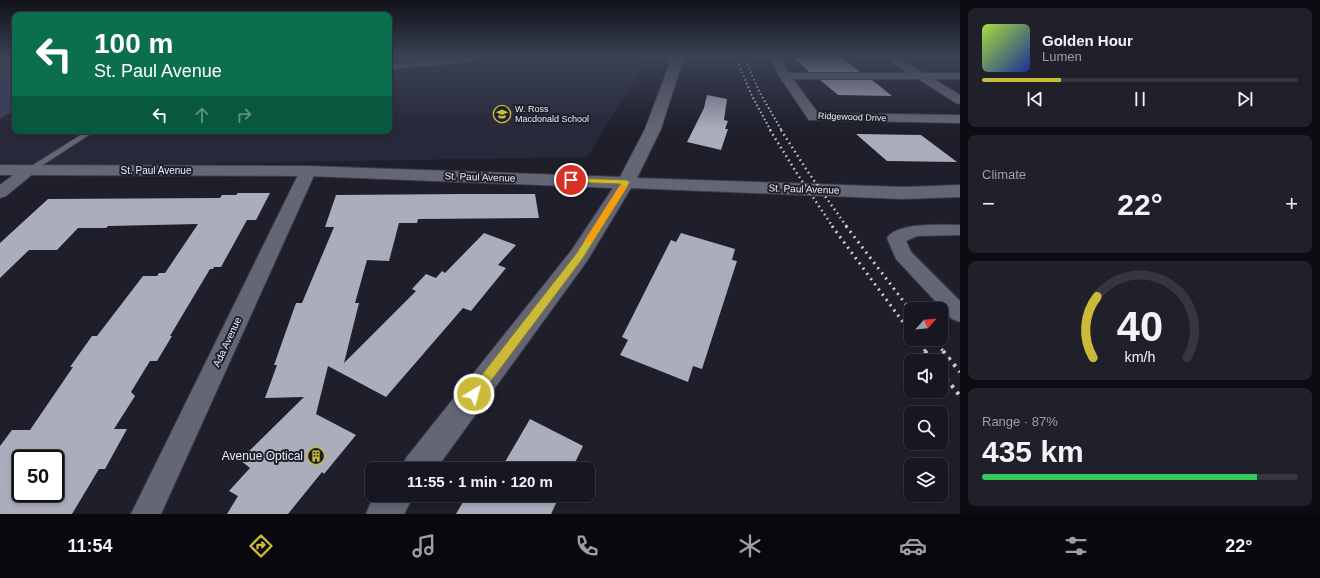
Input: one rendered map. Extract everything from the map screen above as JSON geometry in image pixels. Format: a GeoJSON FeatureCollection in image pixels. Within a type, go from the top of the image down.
{"type":"FeatureCollection","features":[{"type":"Feature","properties":{"kind":"main road"},"geometry":{"type":"LineString","coordinates":[[422,462],[579,256],[626,182],[653,129],[670,81]]}},
{"type":"Feature","properties":{"kind":"main road","name":"St. Paul Avenue"},"geometry":{"type":"LineString","coordinates":[[0,170],[308,171],[626,182],[903,194],[960,191]]}},
{"type":"Feature","properties":{"kind":"main road"},"geometry":{"type":"LineString","coordinates":[[383,514],[392,502]]}},
{"type":"Feature","properties":{"kind":"street","name":"Ridgewood Drive"},"geometry":{"type":"LineString","coordinates":[[789,81],[814,117],[960,120]]}},
{"type":"Feature","properties":{"kind":"street"},"geometry":{"type":"LineString","coordinates":[[930,81],[960,100]]}},
{"type":"Feature","properties":{"kind":"street"},"geometry":{"type":"LineString","coordinates":[[0,193],[29,170]]}},
{"type":"Feature","properties":{"kind":"street","name":"Ada Avenue"},"geometry":{"type":"LineString","coordinates":[[146,514],[308,171]]}},
{"type":"Feature","properties":{"kind":"street"},"geometry":{"type":"LineString","coordinates":[[960,230],[915,231],[896,238],[903,255],[960,314]]}},
{"type":"Feature","properties":{"kind":"lane"},"geometry":{"type":"LineString","coordinates":[[29,170],[87,134]]}},
{"type":"Feature","properties":{"kind":"shaded area"},"geometry":{"type":"Polygon","coordinates":[[[0,81],[12,81],[12,112],[0,119],[0,81]]]}},
{"type":"Feature","properties":{"kind":"shaded area","name":"W. Ross Macdonald School"},"geometry":{"type":"Polygon","coordinates":[[[392,81],[634,81],[587,157],[0,167],[0,119],[12,112],[12,134],[392,134],[392,81]]]}},
{"type":"Feature","properties":{"kind":"building"},"geometry":{"type":"Polygon","coordinates":[[[821,81],[873,81],[892,96],[838,95],[821,81]]]}},
{"type":"Feature","properties":{"kind":"building"},"geometry":{"type":"Polygon","coordinates":[[[707,95],[727,99],[724,120],[728,121],[725,129],[728,129],[721,150],[687,142],[704,108],[707,95]]]}},
{"type":"Feature","properties":{"kind":"building"},"geometry":{"type":"Polygon","coordinates":[[[856,134],[921,135],[957,162],[887,161],[856,134]]]}},
{"type":"Feature","properties":{"kind":"building"},"geometry":{"type":"Polygon","coordinates":[[[238,193],[270,193],[256,220],[247,220],[221,267],[214,267],[213,269],[210,269],[170,336],[172,336],[157,361],[150,361],[131,392],[135,396],[114,429],[127,429],[105,469],[99,469],[72,514],[0,514],[0,446],[12,430],[30,430],[73,367],[70,367],[92,336],[97,336],[143,276],[157,276],[159,273],[165,273],[198,224],[78,228],[57,250],[29,250],[0,278],[0,243],[48,199],[220,198],[222,195],[236,195],[238,193]]]}},
{"type":"Feature","properties":{"kind":"building"},"geometry":{"type":"Polygon","coordinates":[[[535,194],[539,218],[418,219],[417,223],[399,223],[389,261],[367,260],[355,303],[359,303],[344,363],[416,291],[412,289],[426,274],[436,278],[442,271],[445,273],[484,233],[516,245],[498,265],[506,268],[471,311],[463,308],[386,397],[328,366],[316,414],[356,435],[324,474],[322,472],[288,514],[227,514],[238,496],[229,491],[250,468],[240,460],[304,397],[265,398],[277,365],[274,365],[296,303],[302,303],[334,227],[325,227],[336,195],[535,194]]]}},
{"type":"Feature","properties":{"kind":"building"},"geometry":{"type":"Polygon","coordinates":[[[681,233],[735,249],[732,260],[737,261],[702,369],[693,366],[688,382],[620,355],[628,340],[622,337],[671,240],[676,242],[681,233]]]}},
{"type":"Feature","properties":{"kind":"building"},"geometry":{"type":"Polygon","coordinates":[[[530,419],[583,446],[575,462],[505,462],[530,419]]]}},
{"type":"Feature","properties":{"kind":"building"},"geometry":{"type":"Polygon","coordinates":[[[463,502],[557,502],[551,514],[456,514],[463,502]]]}},
{"type":"Feature","properties":{"kind":"railway"},"geometry":{"type":"LineString","coordinates":[[746,81],[771,131]]}},
{"type":"Feature","properties":{"kind":"railway"},"geometry":{"type":"LineString","coordinates":[[755,81],[782,131]]}},
{"type":"Feature","properties":{"kind":"railway"},"geometry":{"type":"LineString","coordinates":[[770,130],[833,227]]}},
{"type":"Feature","properties":{"kind":"railway"},"geometry":{"type":"LineString","coordinates":[[781,130],[808,172],[847,227]]}},
{"type":"Feature","properties":{"kind":"railway"},"geometry":{"type":"LineString","coordinates":[[832,226],[904,324]]}},
{"type":"Feature","properties":{"kind":"railway"},"geometry":{"type":"LineString","coordinates":[[846,226],[904,302]]}},
{"type":"Feature","properties":{"kind":"railway"},"geometry":{"type":"LineString","coordinates":[[921,346],[926,352]]}},
{"type":"Feature","properties":{"kind":"railway"},"geometry":{"type":"LineString","coordinates":[[939,346],[944,352]]}},
{"type":"Feature","properties":{"kind":"railway"},"geometry":{"type":"LineString","coordinates":[[943,351],[960,372]]}},
{"type":"Feature","properties":{"kind":"railway"},"geometry":{"type":"LineString","coordinates":[[948,381],[960,396]]}},
{"type":"Feature","properties":{"kind":"slow traffic"},"geometry":{"type":"LineString","coordinates":[[589,240],[623,187]]}},
{"type":"Feature","properties":{"kind":"place","name":"W. Ross Macdonald School"},"geometry":{"type":"Point","coordinates":[502,114]}},
{"type":"Feature","properties":{"kind":"place","name":"Avenue Optical"},"geometry":{"type":"Point","coordinates":[316,456]}},
{"type":"Feature","properties":{"kind":"route"},"geometry":{"type":"LineString","coordinates":[[474,394],[579,256],[626,182],[571,180]]}}]}
